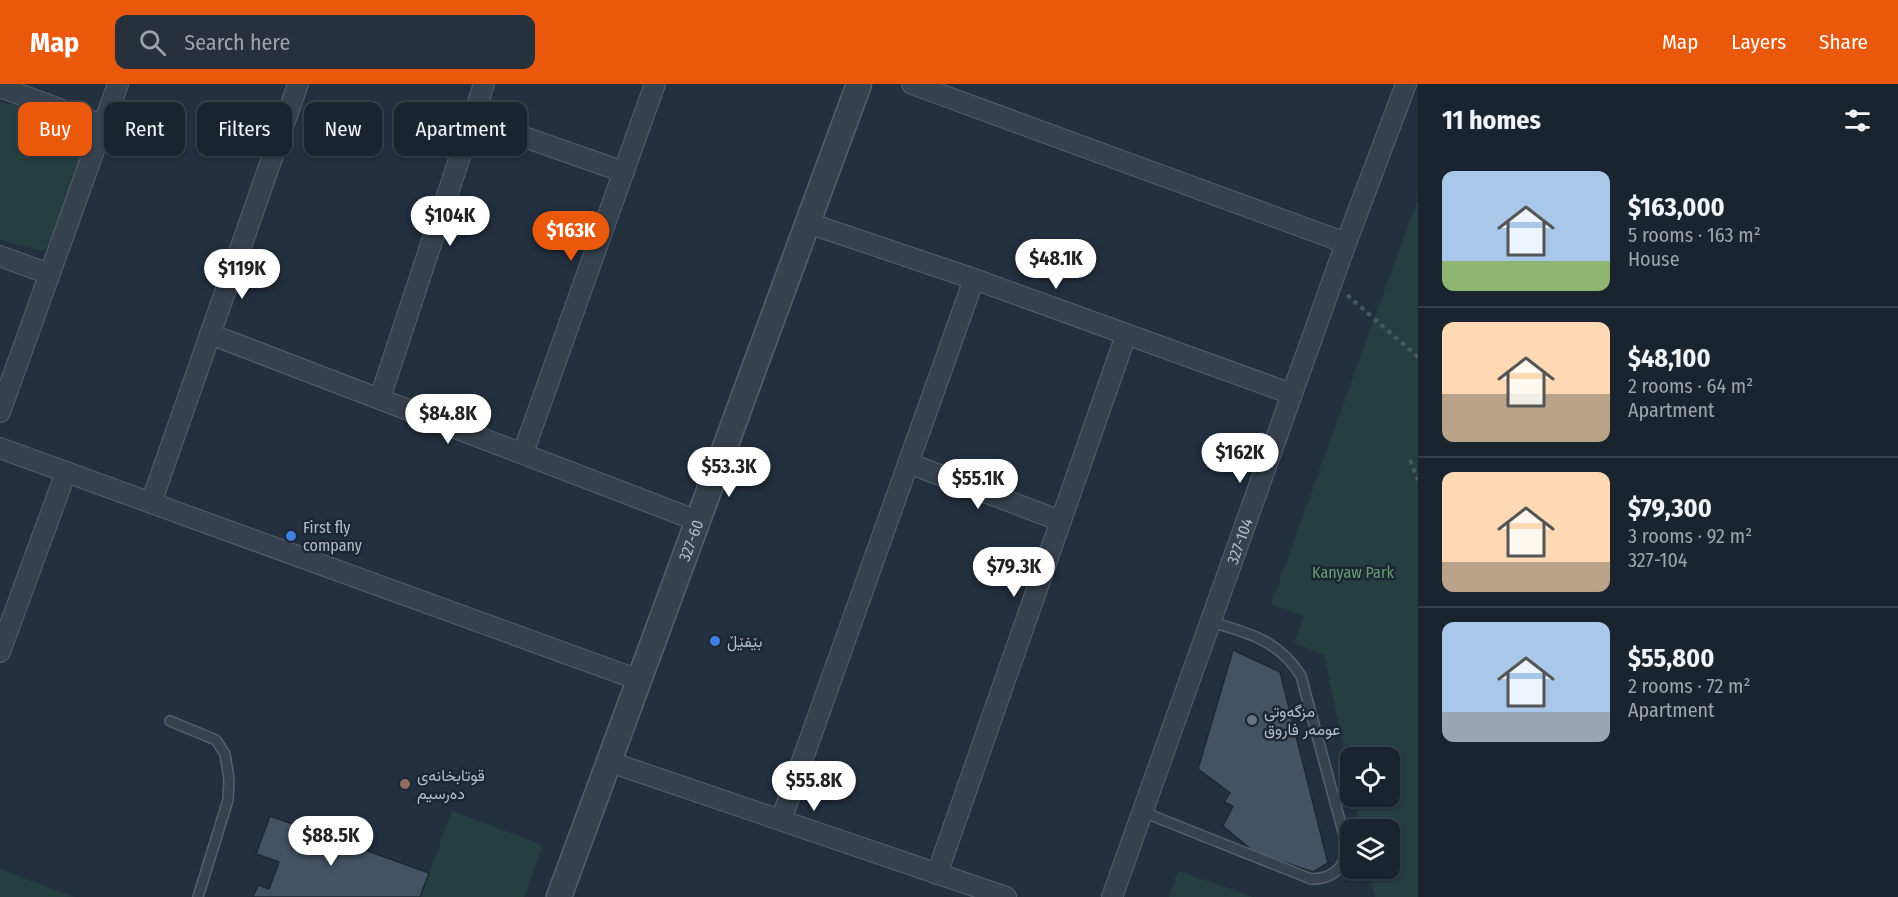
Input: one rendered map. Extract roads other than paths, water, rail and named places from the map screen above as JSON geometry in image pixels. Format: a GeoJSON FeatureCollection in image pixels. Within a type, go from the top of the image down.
{"type":"FeatureCollection","features":[{"type":"Feature","properties":{"kind":"street"},"geometry":{"type":"LineString","coordinates":[[0,412],[118,84]]}},
{"type":"Feature","properties":{"kind":"street"},"geometry":{"type":"LineString","coordinates":[[151,503],[298,84]]}},
{"type":"Feature","properties":{"kind":"street"},"geometry":{"type":"LineString","coordinates":[[478,102],[484,84]]}},
{"type":"Feature","properties":{"kind":"street"},"geometry":{"type":"LineString","coordinates":[[522,453],[655,84]]}},
{"type":"Feature","properties":{"kind":"street","name":"327-60"},"geometry":{"type":"LineString","coordinates":[[559,897],[859,84]]}},
{"type":"Feature","properties":{"kind":"street"},"geometry":{"type":"LineString","coordinates":[[912,84],[1346,243]]}},
{"type":"Feature","properties":{"kind":"street","name":"327-104"},"geometry":{"type":"LineString","coordinates":[[1112,897],[1346,243],[1406,84]]}},
{"type":"Feature","properties":{"kind":"street"},"geometry":{"type":"LineString","coordinates":[[0,87],[103,125]]}},
{"type":"Feature","properties":{"kind":"street"},"geometry":{"type":"LineString","coordinates":[[527,138],[624,172]]}},
{"type":"Feature","properties":{"kind":"street"},"geometry":{"type":"LineString","coordinates":[[380,398],[461,156]]}},
{"type":"Feature","properties":{"kind":"street"},"geometry":{"type":"LineString","coordinates":[[808,223],[974,279],[1126,336],[1292,394]]}},
{"type":"Feature","properties":{"kind":"street"},"geometry":{"type":"LineString","coordinates":[[0,256],[50,274]]}},
{"type":"Feature","properties":{"kind":"street"},"geometry":{"type":"LineString","coordinates":[[781,820],[974,279]]}},
{"type":"Feature","properties":{"kind":"street"},"geometry":{"type":"LineString","coordinates":[[210,334],[698,520]]}},
{"type":"Feature","properties":{"kind":"street"},"geometry":{"type":"LineString","coordinates":[[938,874],[1126,336]]}},
{"type":"Feature","properties":{"kind":"street"},"geometry":{"type":"LineString","coordinates":[[0,448],[639,680]]}},
{"type":"Feature","properties":{"kind":"street"},"geometry":{"type":"LineString","coordinates":[[908,463],[1061,521]]}},
{"type":"Feature","properties":{"kind":"street"},"geometry":{"type":"LineString","coordinates":[[0,652],[66,472]]}},
{"type":"Feature","properties":{"kind":"street"},"geometry":{"type":"LineString","coordinates":[[610,762],[1006,897]]}},
{"type":"Feature","properties":{"kind":"lane"},"geometry":{"type":"LineString","coordinates":[[1143,812],[1311,879],[1322,879],[1332,875],[1340,869],[1345,860],[1347,849],[1345,839],[1302,676],[1292,661],[1263,639],[1211,622]]}},
{"type":"Feature","properties":{"kind":"lane"},"geometry":{"type":"LineString","coordinates":[[170,721],[216,740],[225,754],[228,800],[198,897]]}},
{"type":"Feature","properties":{"kind":"place","name":"First fly company"},"geometry":{"type":"Point","coordinates":[291,536]}},
{"type":"Feature","properties":{"kind":"place","name":"بێفێڵ"},"geometry":{"type":"Point","coordinates":[715,641]}},
{"type":"Feature","properties":{"kind":"place","name":"مزگەوتی عومەر فاروق"},"geometry":{"type":"Point","coordinates":[1252,720]}},
{"type":"Feature","properties":{"kind":"place","name":"قوتابخانەی دەرسیم"},"geometry":{"type":"Point","coordinates":[405,784]}},
{"type":"Feature","properties":{"kind":"park label","name":"Kanyaw Park"},"geometry":{"type":"Point","coordinates":[1353,572]}}]}
